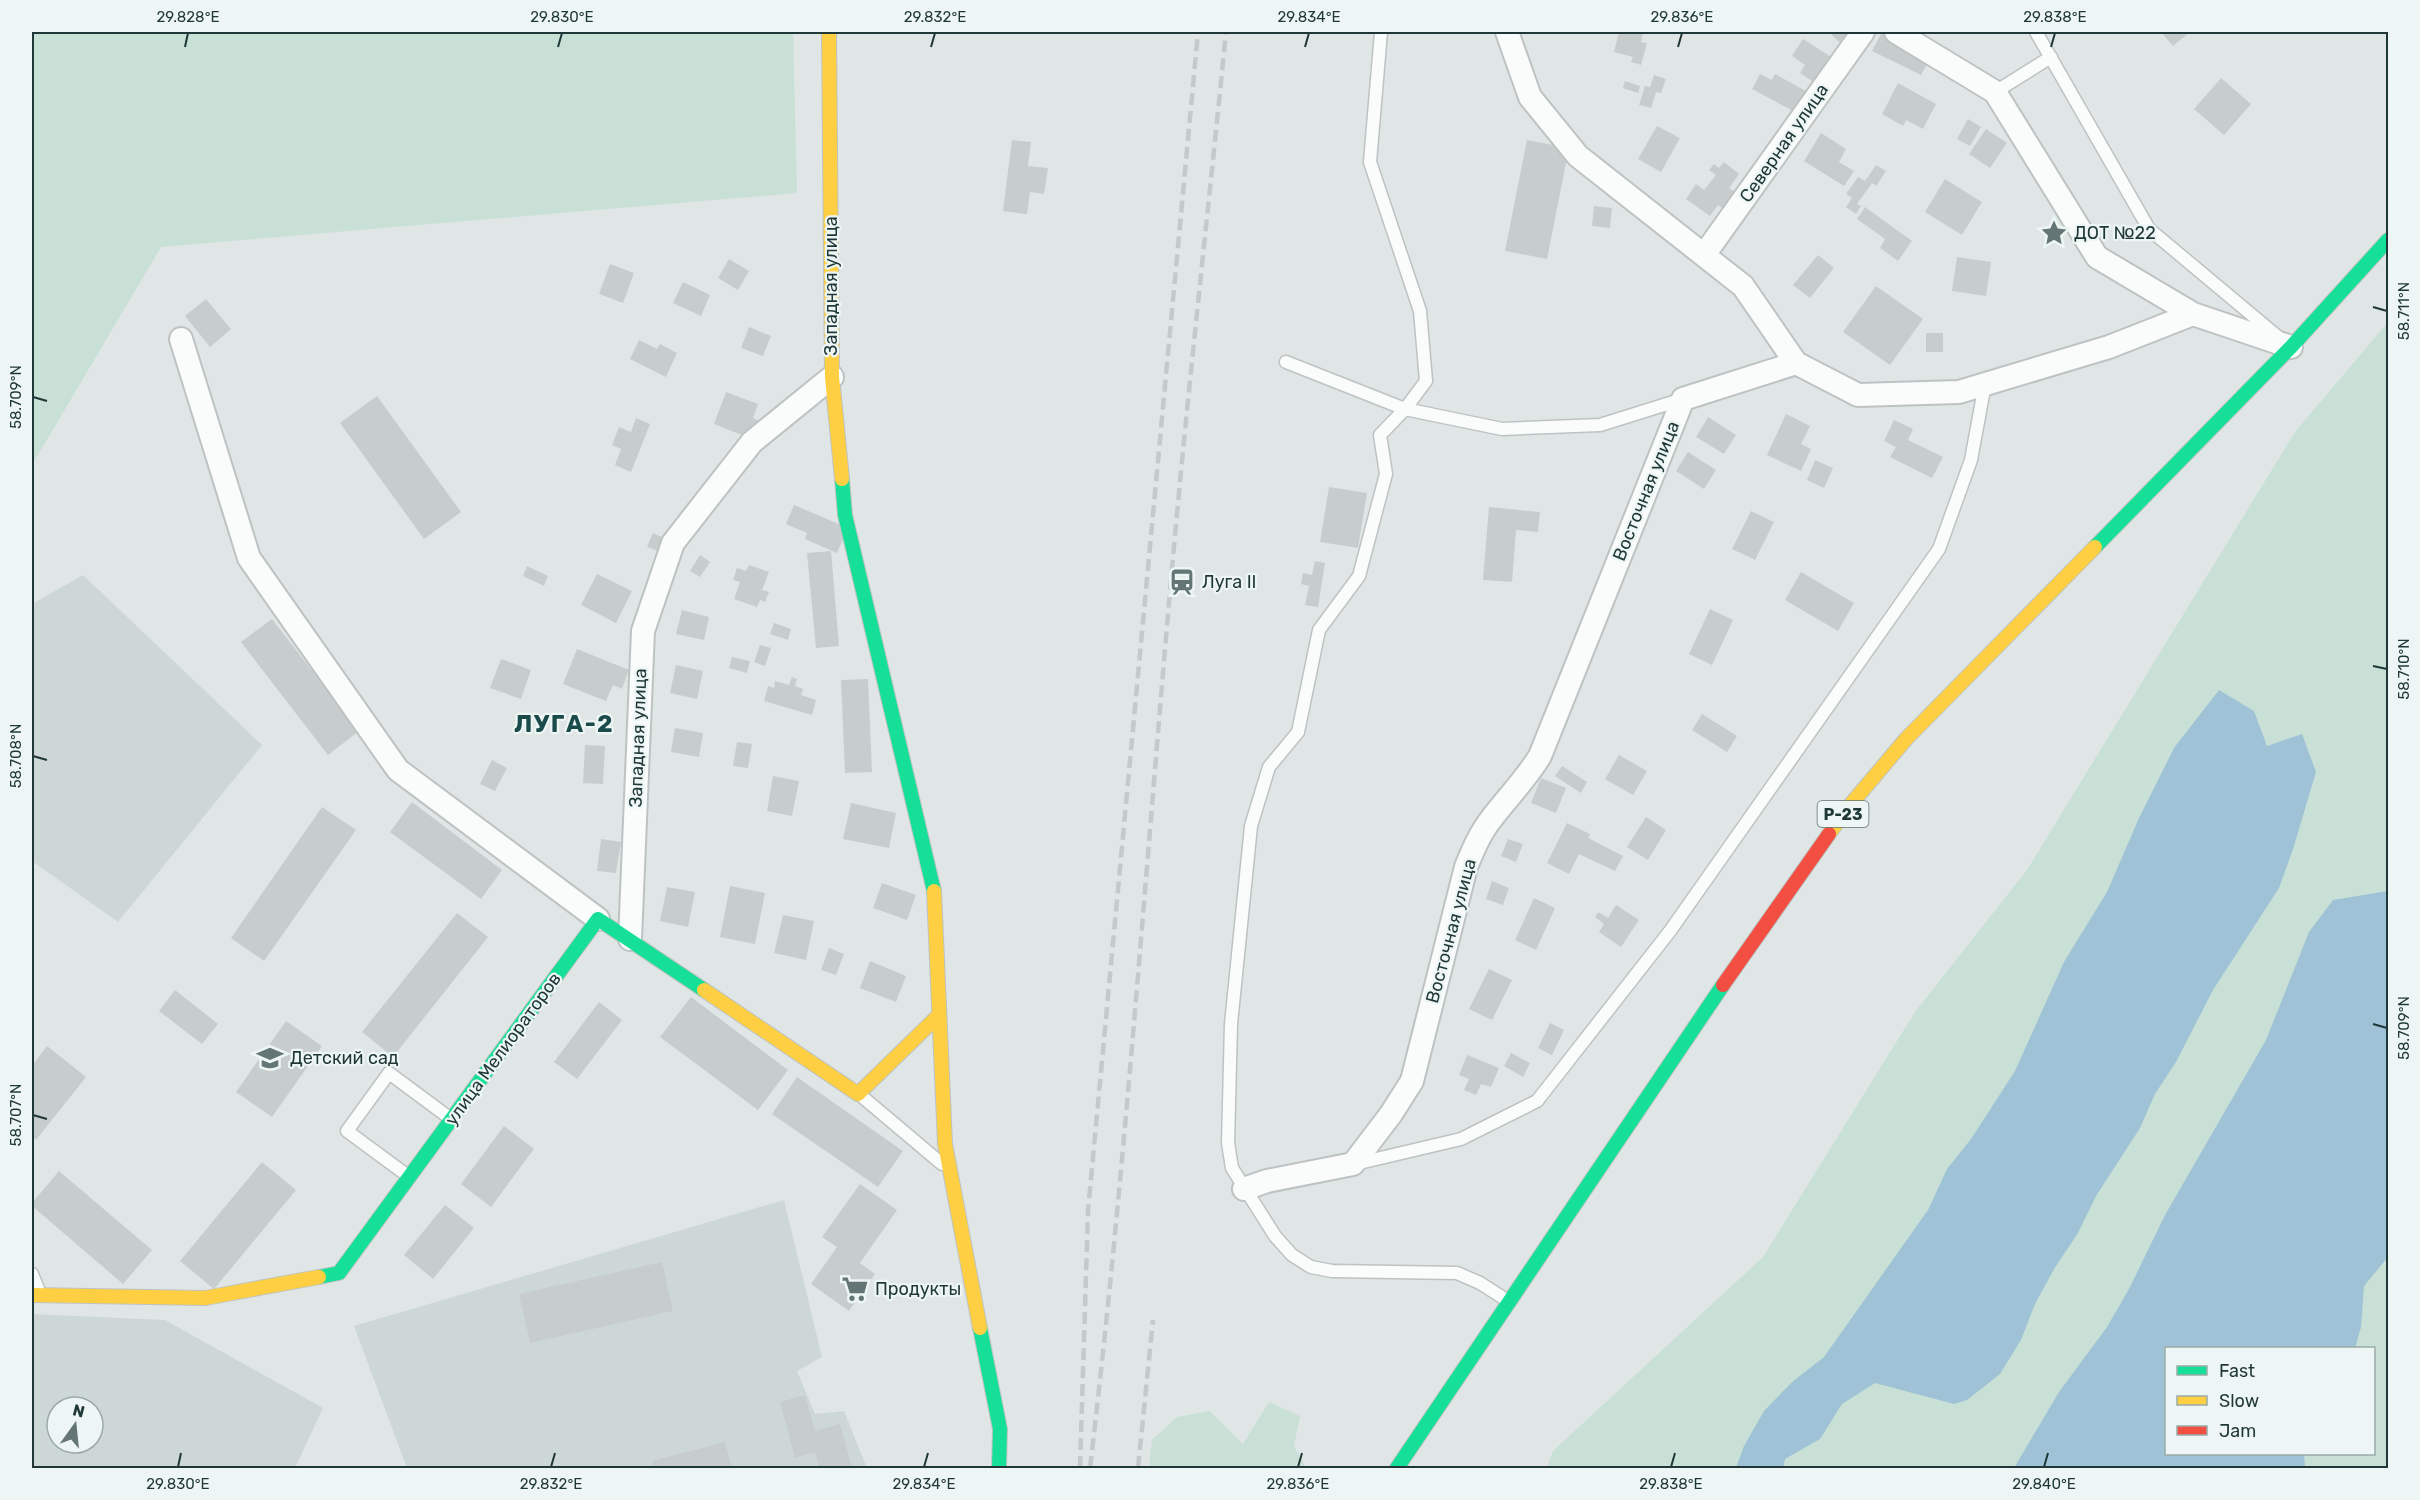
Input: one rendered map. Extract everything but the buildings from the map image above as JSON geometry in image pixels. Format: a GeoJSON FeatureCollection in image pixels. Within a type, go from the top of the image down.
{"type":"FeatureCollection","features":[{"type":"Feature","properties":{"kind":"street","name":"Западная улица"},"geometry":{"type":"LineString","coordinates":[[630,939],[643,631],[673,543],[752,442],[832,377],[829,32]]}},
{"type":"Feature","properties":{"kind":"street"},"geometry":{"type":"LineString","coordinates":[[1507,32],[1530,97],[1578,156],[1743,286],[1796,363],[1858,395],[1959,392],[2109,347],[2193,314]]}},
{"type":"Feature","properties":{"kind":"street","name":"Северная улица"},"geometry":{"type":"LineString","coordinates":[[1704,255],[1863,32]]}},
{"type":"Feature","properties":{"kind":"street"},"geometry":{"type":"LineString","coordinates":[[1896,32],[1995,92],[2097,257],[2193,314],[2290,347]]}},
{"type":"Feature","properties":{"kind":"street","name":"Р-23"},"geometry":{"type":"LineString","coordinates":[[1397,1468],[1713,999],[1846,810],[1914,730],[2290,347],[2388,240]]}},
{"type":"Feature","properties":{"kind":"street"},"geometry":{"type":"LineString","coordinates":[[181,339],[249,558],[398,770],[598,919],[858,1094],[939,1015]]}},
{"type":"Feature","properties":{"kind":"street"},"geometry":{"type":"LineString","coordinates":[[1683,399],[1796,363]]}},
{"type":"Feature","properties":{"kind":"street"},"geometry":{"type":"LineString","coordinates":[[832,377],[845,515],[934,889],[945,1144],[1000,1429],[999,1468]]}},
{"type":"Feature","properties":{"kind":"street","name":"Восточная улица"},"geometry":{"type":"LineString","coordinates":[[1353,1164],[1391,1114],[1412,1081],[1466,867],[1479,837],[1491,818],[1527,777],[1540,756],[1683,399]]}},
{"type":"Feature","properties":{"kind":"street","name":"улица Мелиораторов"},"geometry":{"type":"LineString","coordinates":[[36,1295],[205,1298],[339,1273],[598,919]]}},
{"type":"Feature","properties":{"kind":"street"},"geometry":{"type":"LineString","coordinates":[[1244,1189],[1267,1181],[1353,1164]]}},
{"type":"Feature","properties":{"kind":"lane"},"geometry":{"type":"LineString","coordinates":[[1381,32],[1370,162],[1420,311],[1426,381],[1405,409],[1380,435],[1386,474],[1359,576],[1320,630],[1298,732],[1269,767],[1251,826],[1231,1023],[1228,1143],[1232,1168],[1275,1236],[1292,1255],[1311,1267],[1332,1271],[1457,1273],[1480,1283],[1509,1302]]}},
{"type":"Feature","properties":{"kind":"lane"},"geometry":{"type":"LineString","coordinates":[[2036,32],[2149,229],[2290,347]]}},
{"type":"Feature","properties":{"kind":"lane"},"geometry":{"type":"LineString","coordinates":[[1995,92],[2050,57]]}},
{"type":"Feature","properties":{"kind":"lane"},"geometry":{"type":"LineString","coordinates":[[1286,362],[1405,409],[1502,429],[1599,425],[1683,399]]}},
{"type":"Feature","properties":{"kind":"lane"},"geometry":{"type":"LineString","coordinates":[[1353,1164],[1461,1139],[1538,1101],[1670,931],[1939,549],[1971,460],[1985,384]]}},
{"type":"Feature","properties":{"kind":"lane"},"geometry":{"type":"LineString","coordinates":[[409,1177],[347,1131],[389,1073],[452,1119]]}},
{"type":"Feature","properties":{"kind":"lane"},"geometry":{"type":"LineString","coordinates":[[858,1094],[950,1171]]}},
{"type":"Feature","properties":{"kind":"lane"},"geometry":{"type":"LineString","coordinates":[[32,1274],[36,1295]]}},
{"type":"Feature","properties":{"kind":"shaded area"},"geometry":{"type":"Polygon","coordinates":[[[83,575],[262,745],[118,922],[32,861],[32,604],[83,575]]]}},
{"type":"Feature","properties":{"kind":"shaded area"},"geometry":{"type":"Polygon","coordinates":[[[784,1200],[822,1357],[797,1371],[815,1414],[844,1411],[867,1468],[407,1468],[354,1326],[784,1200]]]}},
{"type":"Feature","properties":{"kind":"shaded area"},"geometry":{"type":"Polygon","coordinates":[[[32,1314],[165,1320],[323,1408],[295,1468],[32,1468],[32,1314]]]}},
{"type":"Feature","properties":{"kind":"green space"},"geometry":{"type":"Polygon","coordinates":[[[32,32],[793,32],[797,193],[161,247],[32,465],[32,32]]]}},
{"type":"Feature","properties":{"kind":"green space"},"geometry":{"type":"Polygon","coordinates":[[[2388,322],[2388,1468],[1547,1468],[1553,1451],[1763,1257],[1915,1012],[2027,870],[2295,432],[2388,322]]]}},
{"type":"Feature","properties":{"kind":"green space"},"geometry":{"type":"Polygon","coordinates":[[[1269,1402],[1300,1416],[1294,1446],[1306,1468],[1149,1468],[1152,1440],[1177,1417],[1210,1411],[1243,1444],[1269,1402]]]}},
{"type":"Feature","properties":{"kind":"water"},"geometry":{"type":"Polygon","coordinates":[[[2219,690],[2254,711],[2267,746],[2302,734],[2316,772],[2293,849],[2279,888],[2213,990],[2176,1062],[2155,1094],[2140,1128],[2096,1196],[2078,1233],[2054,1269],[2035,1304],[2021,1340],[2000,1374],[1967,1400],[1954,1404],[1875,1383],[1842,1404],[1820,1439],[1785,1459],[1783,1468],[1736,1468],[1744,1446],[1764,1411],[1791,1383],[1824,1357],[1928,1210],[1947,1169],[1971,1139],[2015,1071],[2064,962],[2107,892],[2139,818],[2174,748],[2219,690]]]}},
{"type":"Feature","properties":{"kind":"water"},"geometry":{"type":"Polygon","coordinates":[[[2388,891],[2388,1257],[2364,1286],[2361,1327],[2355,1347],[2165,1347],[2165,1455],[2304,1455],[2305,1468],[2014,1468],[2059,1392],[2107,1327],[2129,1289],[2165,1215],[2266,1040],[2309,932],[2333,900],[2388,891]]]}},
{"type":"Feature","properties":{"kind":"railway"},"geometry":{"type":"LineString","coordinates":[[1080,1468],[1088,1211],[1198,32]]}},
{"type":"Feature","properties":{"kind":"railway"},"geometry":{"type":"LineString","coordinates":[[1090,1468],[1114,1246],[1177,511],[1226,32]]}},
{"type":"Feature","properties":{"kind":"railway"},"geometry":{"type":"LineString","coordinates":[[1138,1468],[1153,1320]]}},
{"type":"Feature","properties":{"kind":"traffic: fast"},"geometry":{"type":"LineString","coordinates":[[2095,547],[2291,347],[2388,240]]}},
{"type":"Feature","properties":{"kind":"traffic: fast"},"geometry":{"type":"LineString","coordinates":[[842,479],[845,515],[934,891]]}},
{"type":"Feature","properties":{"kind":"traffic: fast"},"geometry":{"type":"LineString","coordinates":[[319,1277],[339,1273],[598,919],[704,990]]}},
{"type":"Feature","properties":{"kind":"traffic: fast"},"geometry":{"type":"LineString","coordinates":[[1397,1468],[1723,985]]}},
{"type":"Feature","properties":{"kind":"traffic: fast"},"geometry":{"type":"LineString","coordinates":[[980,1328],[1000,1429],[999,1468]]}},
{"type":"Feature","properties":{"kind":"traffic: slow"},"geometry":{"type":"LineString","coordinates":[[829,32],[832,377],[842,479]]}},
{"type":"Feature","properties":{"kind":"traffic: slow"},"geometry":{"type":"LineString","coordinates":[[1829,834],[1846,810],[1906,739],[2095,547]]}},
{"type":"Feature","properties":{"kind":"traffic: slow"},"geometry":{"type":"LineString","coordinates":[[934,891],[945,1144],[980,1328]]}},
{"type":"Feature","properties":{"kind":"traffic: slow"},"geometry":{"type":"LineString","coordinates":[[704,990],[858,1094],[939,1015]]}},
{"type":"Feature","properties":{"kind":"traffic: slow"},"geometry":{"type":"LineString","coordinates":[[32,1295],[205,1298],[319,1277]]}},
{"type":"Feature","properties":{"kind":"traffic: jam"},"geometry":{"type":"LineString","coordinates":[[1723,985],[1829,834]]}},
{"type":"Feature","properties":{"kind":"place","name":"ДОТ №22"},"geometry":{"type":"Point","coordinates":[2054,233]}},
{"type":"Feature","properties":{"kind":"place","name":"Луга II"},"geometry":{"type":"Point","coordinates":[1182,582]}},
{"type":"Feature","properties":{"kind":"place","name":"Детский сад"},"geometry":{"type":"Point","coordinates":[270,1058]}},
{"type":"Feature","properties":{"kind":"place","name":"Продукты"},"geometry":{"type":"Point","coordinates":[855,1289]}},
{"type":"Feature","properties":{"kind":"district","name":"ЛУГА-2"},"geometry":{"type":"Point","coordinates":[564,724]}}]}
